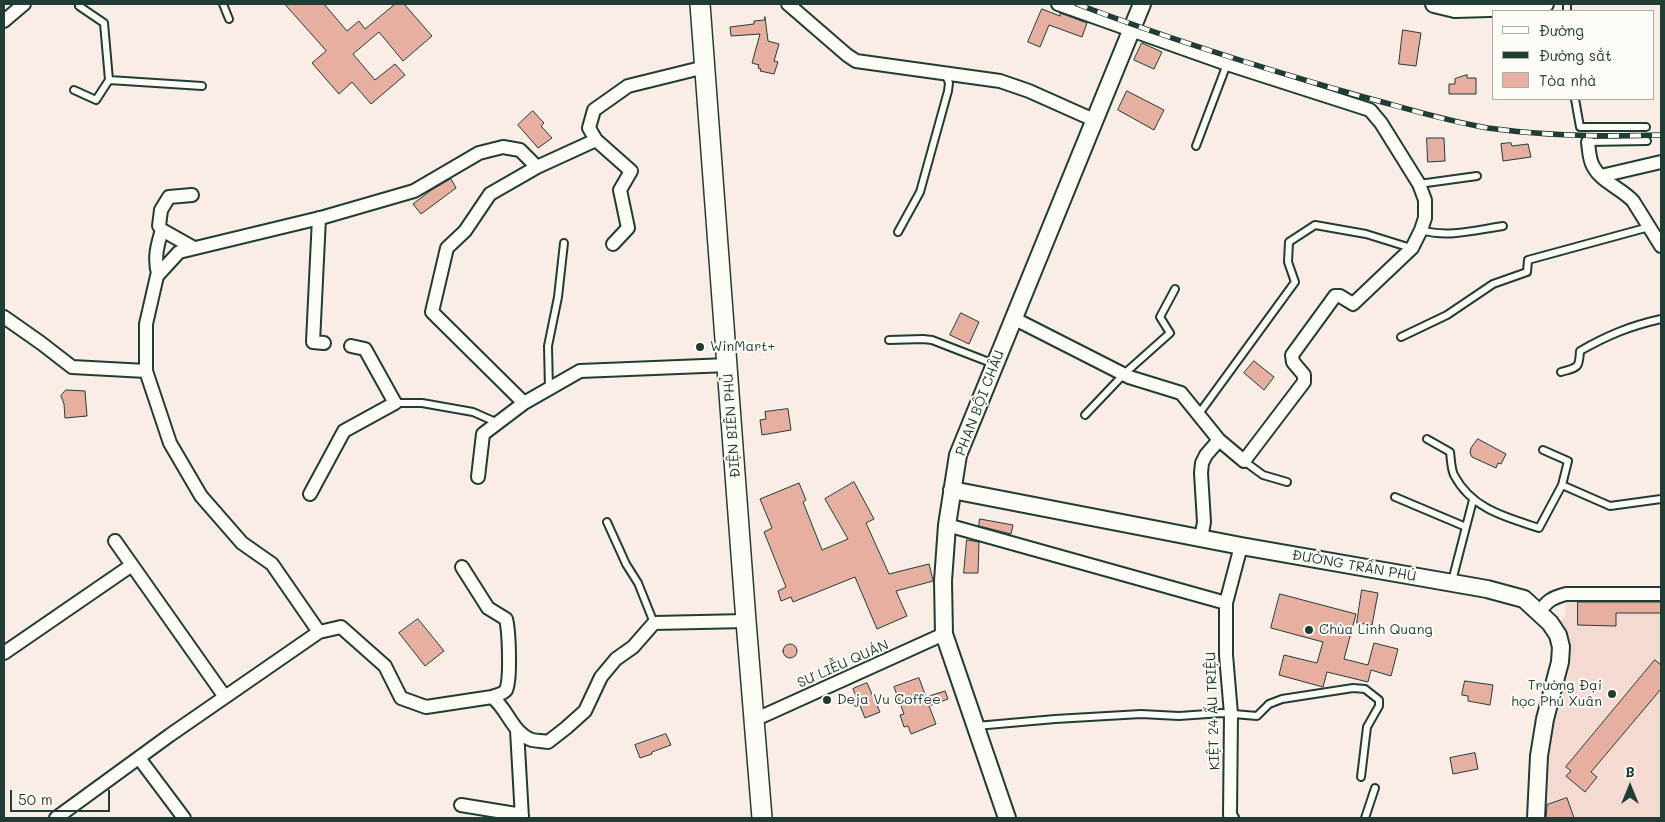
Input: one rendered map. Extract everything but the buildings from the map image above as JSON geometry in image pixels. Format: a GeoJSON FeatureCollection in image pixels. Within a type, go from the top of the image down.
{"type":"FeatureCollection","features":[{"type":"Feature","properties":{"kind":"main road","name":"ĐIỆN BIÊN PHỦ"},"geometry":{"type":"LineString","coordinates":[[700,4],[762,818]]}},
{"type":"Feature","properties":{"kind":"street"},"geometry":{"type":"LineString","coordinates":[[4,21],[24,4]]}},
{"type":"Feature","properties":{"kind":"street"},"geometry":{"type":"LineString","coordinates":[[788,4],[856,61],[1000,81],[1094,120]]}},
{"type":"Feature","properties":{"kind":"street"},"geometry":{"type":"LineString","coordinates":[[1014,318],[1124,374],[1181,393],[1219,440],[1244,461],[1304,382],[1304,374],[1293,362],[1292,355],[1334,296],[1340,296],[1353,304],[1412,248],[1425,218],[1426,200],[1419,184],[1370,110],[1228,64],[1058,4]]}},
{"type":"Feature","properties":{"kind":"street","name":"PHAN BỘI CHÂU"},"geometry":{"type":"LineString","coordinates":[[1007,818],[944,634],[943,581],[947,525],[952,490],[958,455],[1142,4]]}},
{"type":"Feature","properties":{"kind":"street"},"geometry":{"type":"LineString","coordinates":[[1434,4],[1455,9],[1522,7],[1545,4]]}},
{"type":"Feature","properties":{"kind":"street"},"geometry":{"type":"LineString","coordinates":[[613,244],[628,228],[620,190],[631,171],[596,140],[589,128],[594,110],[628,86],[705,66]]}},
{"type":"Feature","properties":{"kind":"street"},"geometry":{"type":"LineString","coordinates":[[524,403],[432,312],[447,248],[465,231],[490,194],[537,167],[596,140]]}},
{"type":"Feature","properties":{"kind":"street"},"geometry":{"type":"LineString","coordinates":[[1588,142],[1592,165],[1601,176],[1627,195],[1650,226],[1661,246]]}},
{"type":"Feature","properties":{"kind":"street"},"geometry":{"type":"LineString","coordinates":[[158,274],[179,252],[318,218],[414,191],[479,153],[503,147],[520,150],[537,167]]}},
{"type":"Feature","properties":{"kind":"street"},"geometry":{"type":"LineString","coordinates":[[1601,176],[1661,162]]}},
{"type":"Feature","properties":{"kind":"street"},"geometry":{"type":"LineString","coordinates":[[192,195],[170,196],[161,210],[159,226],[162,230],[194,248]]}},
{"type":"Feature","properties":{"kind":"street"},"geometry":{"type":"LineString","coordinates":[[318,218],[312,342],[324,343]]}},
{"type":"Feature","properties":{"kind":"street"},"geometry":{"type":"LineString","coordinates":[[162,230],[156,249],[158,274],[146,324],[146,371],[170,443],[201,496],[242,543],[272,564],[319,632]]}},
{"type":"Feature","properties":{"kind":"street"},"geometry":{"type":"LineString","coordinates":[[4,316],[72,368],[146,371]]}},
{"type":"Feature","properties":{"kind":"street"},"geometry":{"type":"LineString","coordinates":[[310,494],[344,431],[395,403],[365,349],[351,346]]}},
{"type":"Feature","properties":{"kind":"street"},"geometry":{"type":"LineString","coordinates":[[478,477],[483,434],[524,403],[580,371],[728,365]]}},
{"type":"Feature","properties":{"kind":"street"},"geometry":{"type":"LineString","coordinates":[[1201,538],[1204,522],[1202,464],[1206,455],[1219,440]]}},
{"type":"Feature","properties":{"kind":"street","name":"ĐƯỜNG TRẦN PHÚ"},"geometry":{"type":"LineString","coordinates":[[952,490],[1241,546],[1487,589],[1524,599],[1550,623],[1558,635],[1561,647],[1560,662],[1545,719],[1540,747],[1536,818]]}},
{"type":"Feature","properties":{"kind":"street"},"geometry":{"type":"LineString","coordinates":[[947,525],[1226,603]]}},
{"type":"Feature","properties":{"kind":"street"},"geometry":{"type":"LineString","coordinates":[[115,541],[225,697]]}},
{"type":"Feature","properties":{"kind":"street","name":"KIỆT 24 ẤU TRIỆU"},"geometry":{"type":"LineString","coordinates":[[1232,818],[1230,815],[1231,714],[1226,655],[1226,603],[1241,546]]}},
{"type":"Feature","properties":{"kind":"street"},"geometry":{"type":"LineString","coordinates":[[4,653],[132,565]]}},
{"type":"Feature","properties":{"kind":"street"},"geometry":{"type":"LineString","coordinates":[[58,818],[139,758],[319,632],[341,626],[385,666],[401,698],[426,707],[492,697],[504,692],[507,688],[508,678],[508,628],[506,619],[488,608],[462,567]]}},
{"type":"Feature","properties":{"kind":"street"},"geometry":{"type":"LineString","coordinates":[[1539,613],[1553,597],[1566,594],[1661,594]]}},
{"type":"Feature","properties":{"kind":"street"},"geometry":{"type":"LineString","coordinates":[[492,697],[500,703],[516,730],[531,740],[548,742],[585,711],[601,677],[616,659],[633,647],[654,624],[746,621]]}},
{"type":"Feature","properties":{"kind":"street","name":"SƯ LIỄU QUÁN"},"geometry":{"type":"LineString","coordinates":[[754,720],[944,634]]}},
{"type":"Feature","properties":{"kind":"street"},"geometry":{"type":"LineString","coordinates":[[461,805],[522,817],[516,730]]}},
{"type":"Feature","properties":{"kind":"street"},"geometry":{"type":"LineString","coordinates":[[139,758],[184,818]]}},
{"type":"Feature","properties":{"kind":"lane"},"geometry":{"type":"LineString","coordinates":[[74,90],[96,100],[109,80],[104,23],[78,6],[80,4]]}},
{"type":"Feature","properties":{"kind":"lane"},"geometry":{"type":"LineString","coordinates":[[223,4],[229,19]]}},
{"type":"Feature","properties":{"kind":"lane"},"geometry":{"type":"LineString","coordinates":[[1196,146],[1228,64]]}},
{"type":"Feature","properties":{"kind":"lane"},"geometry":{"type":"LineString","coordinates":[[898,232],[920,192],[948,91],[945,73]]}},
{"type":"Feature","properties":{"kind":"lane"},"geometry":{"type":"LineString","coordinates":[[109,80],[202,86]]}},
{"type":"Feature","properties":{"kind":"lane"},"geometry":{"type":"LineString","coordinates":[[1575,100],[1580,127],[1646,127]]}},
{"type":"Feature","properties":{"kind":"lane"},"geometry":{"type":"LineString","coordinates":[[1588,142],[1647,141]]}},
{"type":"Feature","properties":{"kind":"lane"},"geometry":{"type":"LineString","coordinates":[[1419,184],[1476,176]]}},
{"type":"Feature","properties":{"kind":"lane"},"geometry":{"type":"LineString","coordinates":[[1198,415],[1295,282],[1288,262],[1288,242],[1314,225],[1366,234],[1412,248]]}},
{"type":"Feature","properties":{"kind":"lane"},"geometry":{"type":"LineString","coordinates":[[1421,230],[1434,234],[1460,233],[1503,226]]}},
{"type":"Feature","properties":{"kind":"lane"},"geometry":{"type":"LineString","coordinates":[[1400,337],[1447,315],[1493,284],[1527,272],[1528,260],[1650,226]]}},
{"type":"Feature","properties":{"kind":"lane"},"geometry":{"type":"LineString","coordinates":[[549,389],[548,346],[558,297],[564,243]]}},
{"type":"Feature","properties":{"kind":"lane"},"geometry":{"type":"LineString","coordinates":[[1085,415],[1124,374],[1170,333],[1160,317],[1175,288]]}},
{"type":"Feature","properties":{"kind":"lane"},"geometry":{"type":"LineString","coordinates":[[1561,372],[1577,368],[1580,351],[1597,341],[1633,325],[1661,319]]}},
{"type":"Feature","properties":{"kind":"lane"},"geometry":{"type":"LineString","coordinates":[[889,340],[932,340],[994,364]]}},
{"type":"Feature","properties":{"kind":"lane"},"geometry":{"type":"LineString","coordinates":[[395,403],[422,403],[473,412],[498,423]]}},
{"type":"Feature","properties":{"kind":"lane"},"geometry":{"type":"LineString","coordinates":[[1427,439],[1450,452],[1453,474],[1473,500],[1502,516],[1539,528],[1562,485],[1568,462],[1543,450]]}},
{"type":"Feature","properties":{"kind":"lane"},"geometry":{"type":"LineString","coordinates":[[1244,461],[1263,475],[1287,482]]}},
{"type":"Feature","properties":{"kind":"lane"},"geometry":{"type":"LineString","coordinates":[[1562,485],[1610,506],[1661,499]]}},
{"type":"Feature","properties":{"kind":"lane"},"geometry":{"type":"LineString","coordinates":[[1395,497],[1466,528]]}},
{"type":"Feature","properties":{"kind":"lane"},"geometry":{"type":"LineString","coordinates":[[1452,583],[1473,500]]}},
{"type":"Feature","properties":{"kind":"lane"},"geometry":{"type":"LineString","coordinates":[[607,522],[626,564],[638,583],[654,624]]}},
{"type":"Feature","properties":{"kind":"lane"},"geometry":{"type":"LineString","coordinates":[[975,726],[1055,718],[1141,714],[1179,716],[1222,713],[1257,716],[1268,704],[1282,699],[1353,688],[1365,689],[1379,700],[1379,706],[1367,727],[1360,777]]}},
{"type":"Feature","properties":{"kind":"lane"},"geometry":{"type":"LineString","coordinates":[[1365,818],[1375,788]]}},
{"type":"Feature","properties":{"kind":"shaded area","name":"Trường Đại học Phú Xuân"},"geometry":{"type":"Polygon","coordinates":[[[1661,597],[1661,818],[1542,818],[1550,730],[1567,677],[1570,653],[1567,639],[1558,623],[1566,615],[1565,598],[1661,597]]]}},
{"type":"Feature","properties":{"kind":"railway"},"geometry":{"type":"LineString","coordinates":[[1077,4],[1253,64],[1456,122],[1510,131],[1553,134],[1596,136],[1661,135]]}},
{"type":"Feature","properties":{"kind":"place","name":"WinMart+"},"geometry":{"type":"Point","coordinates":[700,347]}},
{"type":"Feature","properties":{"kind":"place","name":"Chùa Linh Quang"},"geometry":{"type":"Point","coordinates":[1309,630]}},
{"type":"Feature","properties":{"kind":"place","name":"Trường Đại học Phú Xuân"},"geometry":{"type":"Point","coordinates":[1612,694]}},
{"type":"Feature","properties":{"kind":"place","name":"Deja Vu Coffee"},"geometry":{"type":"Point","coordinates":[827,700]}}]}
